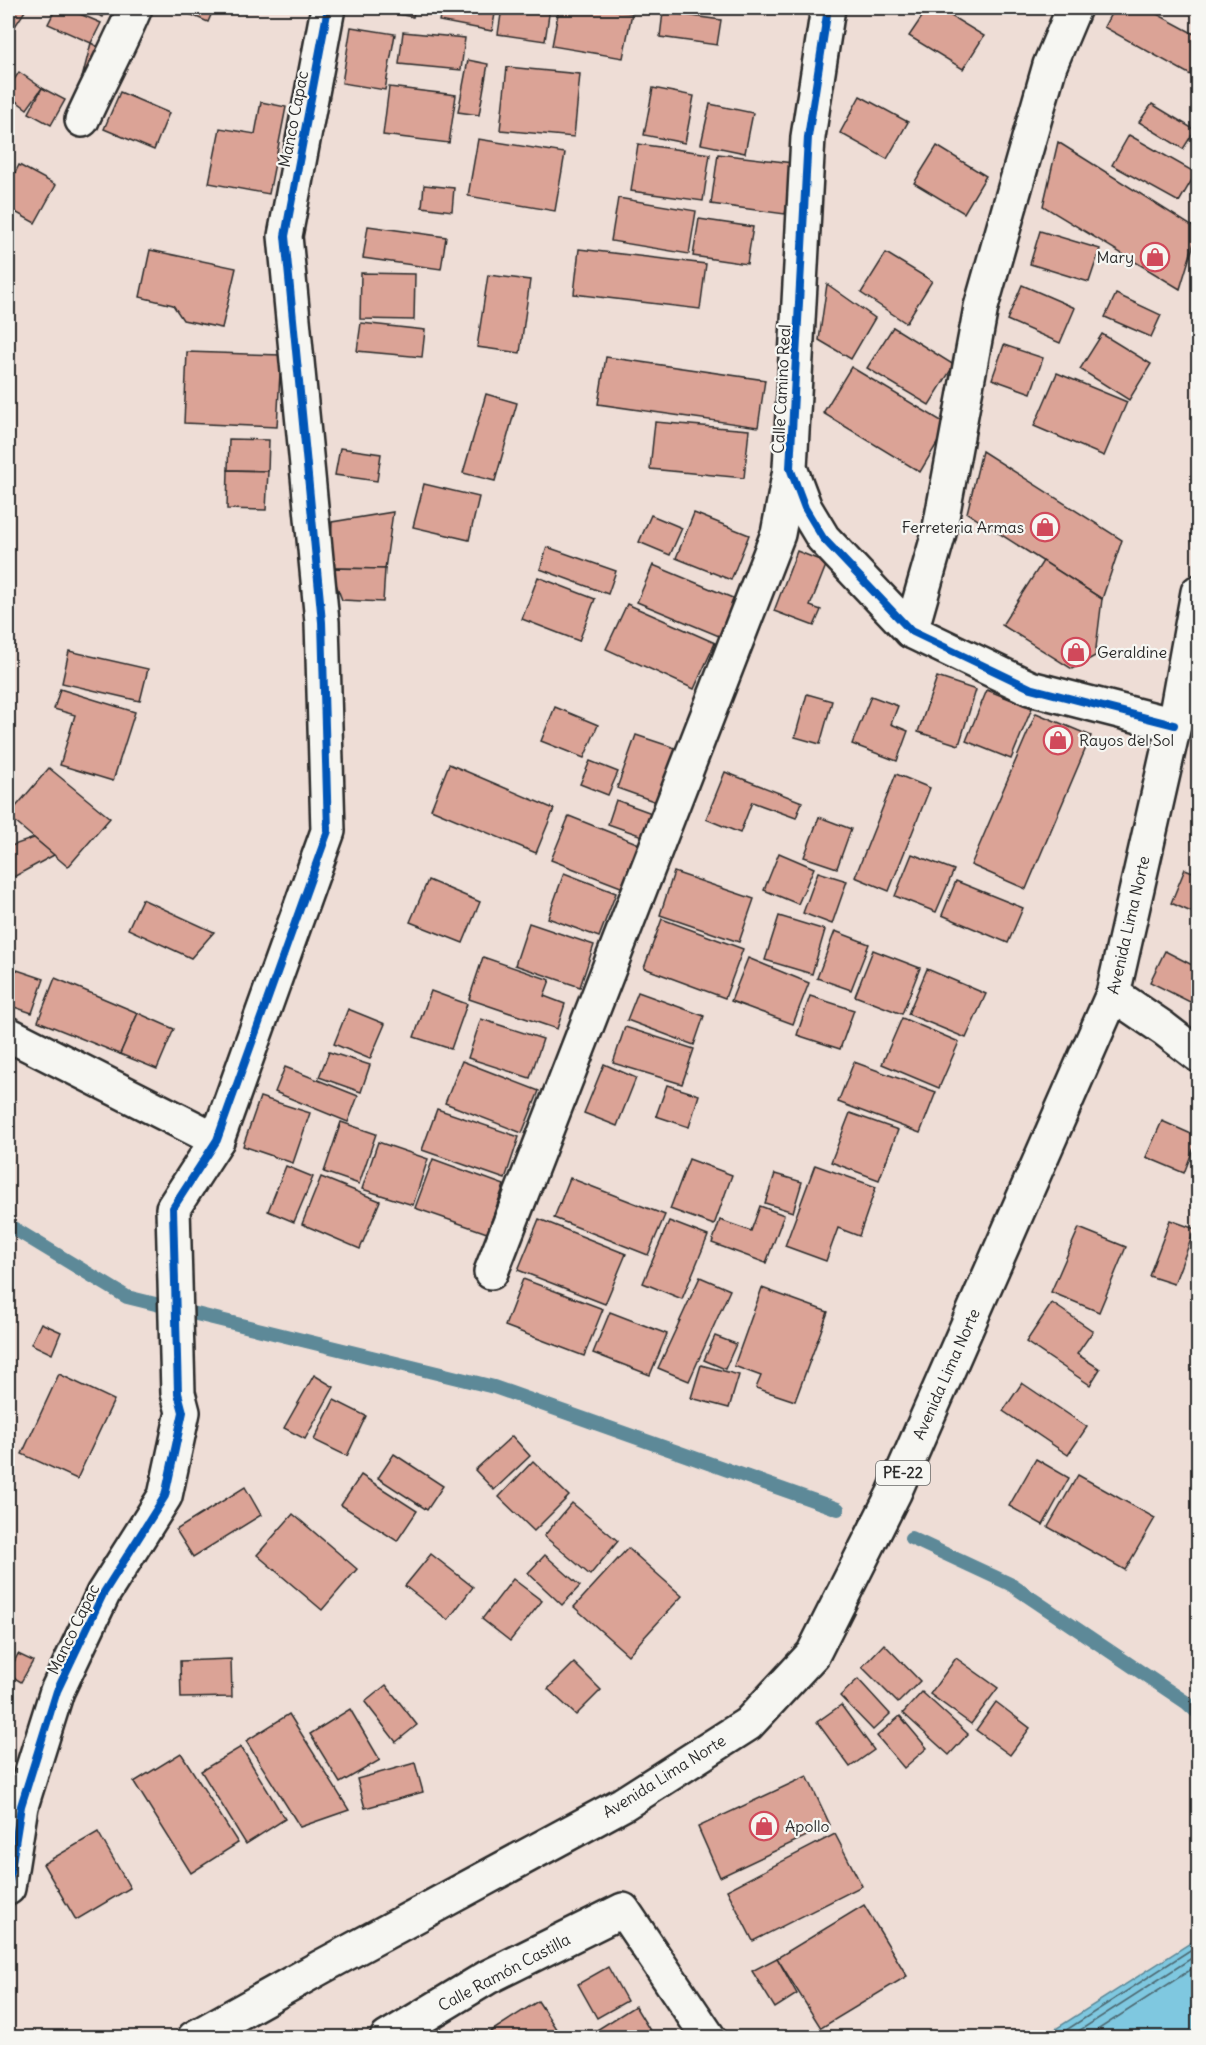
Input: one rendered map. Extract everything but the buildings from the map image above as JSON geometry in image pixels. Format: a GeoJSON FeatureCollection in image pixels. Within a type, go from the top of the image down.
{"type":"FeatureCollection","features":[{"type":"Feature","properties":{"kind":"main road"},"geometry":{"type":"LineString","coordinates":[[82,120],[135,8]]}},
{"type":"Feature","properties":{"kind":"main road","name":"Manco Capac"},"geometry":{"type":"LineString","coordinates":[[8,1888],[21,1806],[57,1691],[103,1594],[165,1496],[183,1412],[178,1393],[173,1208],[217,1140],[328,831],[322,622],[285,236],[328,8]]}},
{"type":"Feature","properties":{"kind":"main road","name":"Calle Camino Real"},"geometry":{"type":"LineString","coordinates":[[828,8],[808,137],[790,468],[805,507],[823,538],[911,631],[1030,688],[1174,725]]}},
{"type":"Feature","properties":{"kind":"main road"},"geometry":{"type":"LineString","coordinates":[[911,631],[939,533],[981,307],[1050,65],[1074,8]]}},
{"type":"Feature","properties":{"kind":"main road"},"geometry":{"type":"LineString","coordinates":[[492,1272],[778,534],[790,468]]}},
{"type":"Feature","properties":{"kind":"main road","name":"Avenida Lima Norte"},"geometry":{"type":"LineString","coordinates":[[194,2037],[623,1804],[748,1724],[813,1654],[894,1493],[1113,994],[1174,725],[1198,592]]}},
{"type":"Feature","properties":{"kind":"main road"},"geometry":{"type":"LineString","coordinates":[[1113,994],[1198,1055]]}},
{"type":"Feature","properties":{"kind":"main road"},"geometry":{"type":"LineString","coordinates":[[8,1034],[217,1140]]}},
{"type":"Feature","properties":{"kind":"main road","name":"Calle Ramón Castilla"},"geometry":{"type":"LineString","coordinates":[[387,2037],[488,1977],[623,1910],[709,2037]]}},
{"type":"Feature","properties":{"kind":"water"},"geometry":{"type":"Polygon","coordinates":[[[1198,1938],[1198,2037],[1043,2037],[1198,1938]]]}},
{"type":"Feature","properties":{"kind":"waterway"},"geometry":{"type":"LineString","coordinates":[[8,1225],[127,1297],[494,1387],[838,1509]]}},
{"type":"Feature","properties":{"kind":"waterway"},"geometry":{"type":"LineString","coordinates":[[911,1538],[1010,1584],[1187,1703],[1198,1713]]}},
{"type":"Feature","properties":{"kind":"cycle path"},"geometry":{"type":"LineString","coordinates":[[8,1888],[21,1806],[57,1691],[103,1594],[165,1496],[183,1412],[178,1393],[173,1208],[217,1140],[328,831],[322,622],[285,236],[328,8]]}},
{"type":"Feature","properties":{"kind":"cycle path"},"geometry":{"type":"LineString","coordinates":[[828,8],[808,137],[790,468],[805,508],[823,538],[911,631],[1030,688],[1174,725]]}},
{"type":"Feature","properties":{"kind":"place","name":"Mary"},"geometry":{"type":"Point","coordinates":[1155,257]}},
{"type":"Feature","properties":{"kind":"place","name":"Ferreteria Armas"},"geometry":{"type":"Point","coordinates":[1045,527]}},
{"type":"Feature","properties":{"kind":"place","name":"Geraldine"},"geometry":{"type":"Point","coordinates":[1076,652]}},
{"type":"Feature","properties":{"kind":"place","name":"Rayos del Sol"},"geometry":{"type":"Point","coordinates":[1058,740]}},
{"type":"Feature","properties":{"kind":"place","name":"Apollo"},"geometry":{"type":"Point","coordinates":[764,1826]}}]}
